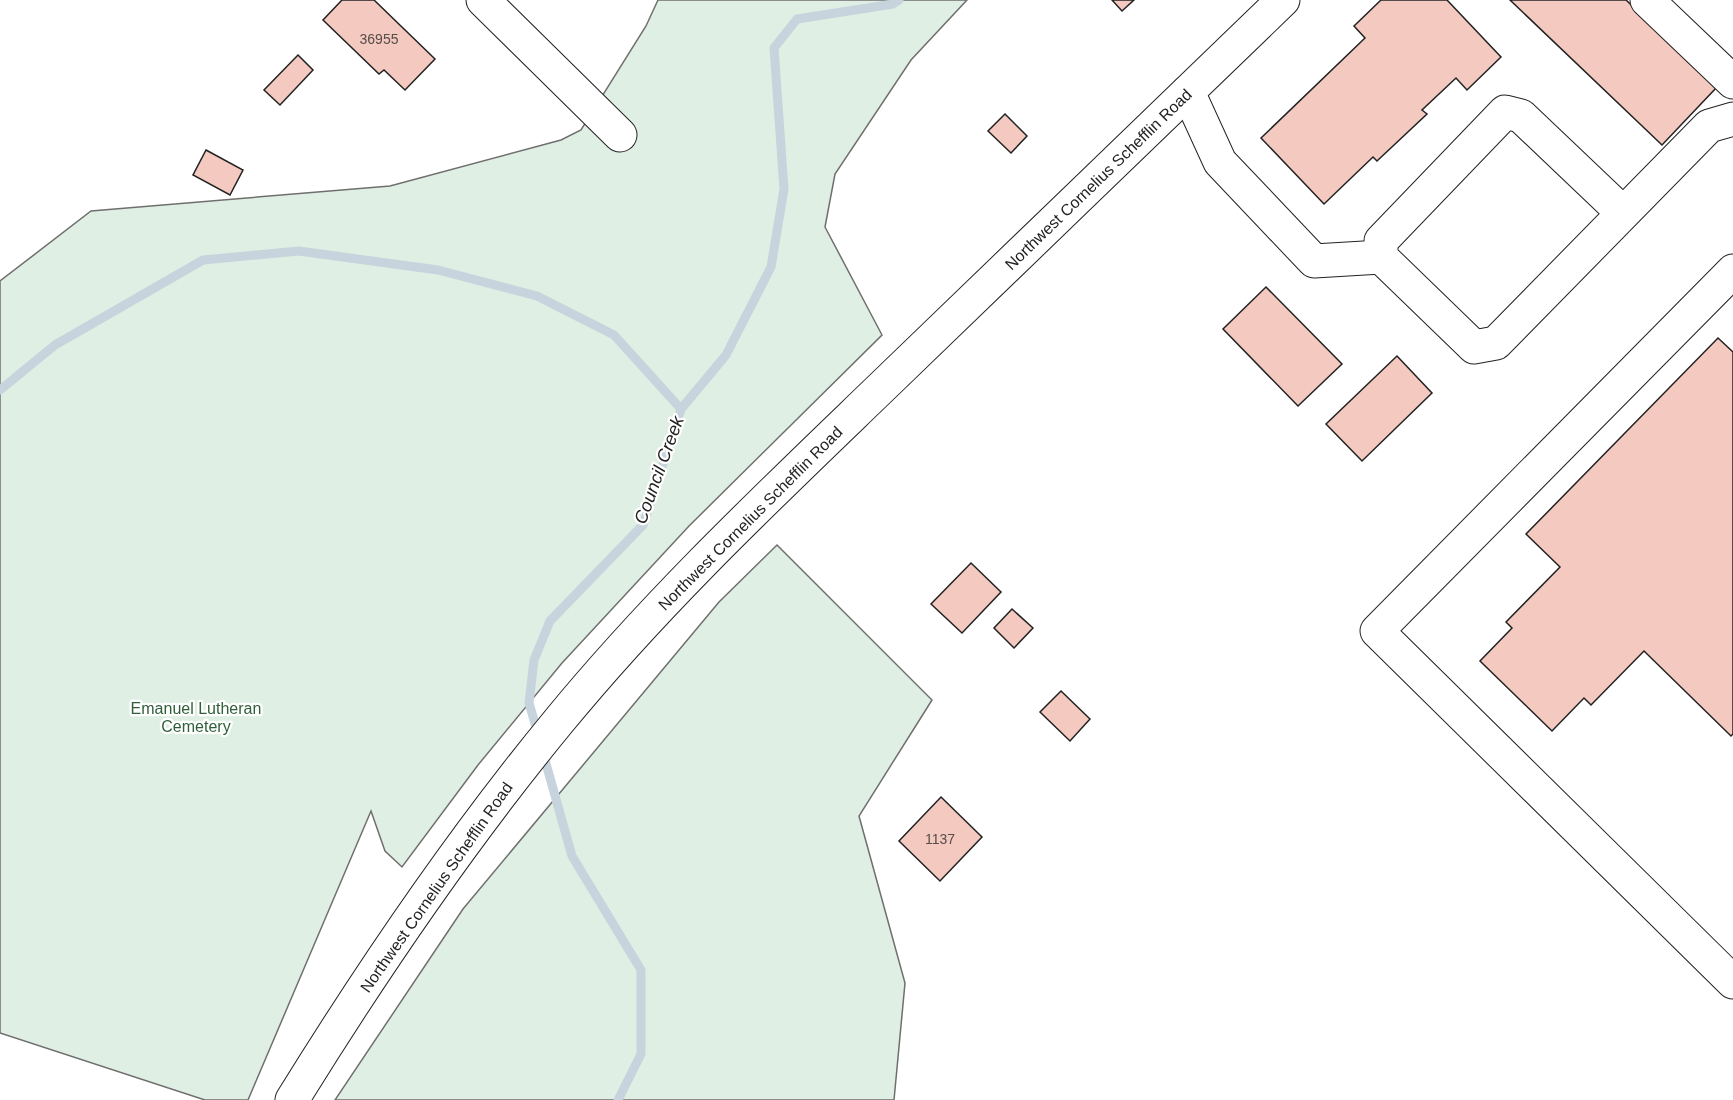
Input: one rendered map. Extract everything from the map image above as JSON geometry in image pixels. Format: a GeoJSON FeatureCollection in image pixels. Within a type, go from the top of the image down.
{"type":"FeatureCollection","features":[{"type":"Feature","properties":{"kind":"main road"},"geometry":{"type":"LineString","coordinates":[[483,0],[620,135]]}},
{"type":"Feature","properties":{"kind":"main road","name":"Northwest Cornelius Schefflin Road"},"geometry":{"type":"LineString","coordinates":[[292,1100],[385,954],[481,818],[559,720],[613,658],[728,536],[1283,0]]}},
{"type":"Feature","properties":{"kind":"main road"},"geometry":{"type":"LineString","coordinates":[[1647,0],[1733,82]]}},
{"type":"Feature","properties":{"kind":"main road"},"geometry":{"type":"LineString","coordinates":[[1188,92],[1220,162],[1314,261],[1381,257]]}},
{"type":"Feature","properties":{"kind":"main road"},"geometry":{"type":"LineString","coordinates":[[1623,213],[1521,116],[1505,112],[1381,241],[1381,257],[1474,347],[1496,343],[1709,126],[1733,120]]}},
{"type":"Feature","properties":{"kind":"main road"},"geometry":{"type":"LineString","coordinates":[[1733,271],[1377,631],[1733,982]]}},
{"type":"Feature","properties":{"kind":"green space","name":"Emanuel Lutheran Cemetery"},"geometry":{"type":"Polygon","coordinates":[[[658,0],[967,0],[911,60],[835,174],[825,227],[882,335],[689,526],[562,663],[478,765],[402,867],[385,851],[371,811],[248,1100],[205,1100],[0,1033],[0,281],[91,211],[390,186],[561,140],[581,130],[646,26],[658,0]]]}},
{"type":"Feature","properties":{"kind":"green space"},"geometry":{"type":"Polygon","coordinates":[[[777,545],[932,700],[859,816],[905,983],[894,1100],[335,1100],[463,909],[719,602],[777,545]]]}},
{"type":"Feature","properties":{"kind":"building"},"geometry":{"type":"Polygon","coordinates":[[[342,0],[374,0],[435,59],[405,90],[384,70],[379,74],[323,20],[342,0]]]}},
{"type":"Feature","properties":{"kind":"building"},"geometry":{"type":"Polygon","coordinates":[[[1112,0],[1134,0],[1122,11],[1112,0]]]}},
{"type":"Feature","properties":{"kind":"building"},"geometry":{"type":"Polygon","coordinates":[[[1381,0],[1447,0],[1501,57],[1467,90],[1456,78],[1422,110],[1427,114],[1377,161],[1373,157],[1324,204],[1261,138],[1365,38],[1354,26],[1381,0]]]}},
{"type":"Feature","properties":{"kind":"building"},"geometry":{"type":"Polygon","coordinates":[[[1510,0],[1626,0],[1717,87],[1662,145],[1510,0]]]}},
{"type":"Feature","properties":{"kind":"building"},"geometry":{"type":"Polygon","coordinates":[[[298,55],[313,70],[280,105],[264,90],[298,55]]]}},
{"type":"Feature","properties":{"kind":"building"},"geometry":{"type":"Polygon","coordinates":[[[1005,114],[1027,136],[1011,153],[988,131],[1005,114]]]}},
{"type":"Feature","properties":{"kind":"building"},"geometry":{"type":"Polygon","coordinates":[[[206,150],[243,170],[230,195],[193,175],[206,150]]]}},
{"type":"Feature","properties":{"kind":"building"},"geometry":{"type":"Polygon","coordinates":[[[1266,287],[1342,364],[1298,406],[1223,329],[1266,287]]]}},
{"type":"Feature","properties":{"kind":"building"},"geometry":{"type":"Polygon","coordinates":[[[1718,338],[1733,352],[1733,734],[1731,736],[1644,651],[1591,705],[1584,698],[1552,731],[1480,661],[1512,628],[1506,622],[1560,567],[1526,534],[1718,338]]]}},
{"type":"Feature","properties":{"kind":"building"},"geometry":{"type":"Polygon","coordinates":[[[1397,356],[1432,393],[1362,461],[1326,424],[1397,356]]]}},
{"type":"Feature","properties":{"kind":"building"},"geometry":{"type":"Polygon","coordinates":[[[971,563],[1001,592],[962,633],[931,604],[971,563]]]}},
{"type":"Feature","properties":{"kind":"building"},"geometry":{"type":"Polygon","coordinates":[[[1012,609],[1033,628],[1014,648],[994,628],[1012,609]]]}},
{"type":"Feature","properties":{"kind":"building"},"geometry":{"type":"Polygon","coordinates":[[[1061,691],[1090,719],[1070,741],[1040,712],[1061,691]]]}},
{"type":"Feature","properties":{"kind":"building"},"geometry":{"type":"Polygon","coordinates":[[[941,797],[982,837],[940,881],[899,841],[941,797]]]}},
{"type":"Feature","properties":{"kind":"waterway","name":"Council Creek"},"geometry":{"type":"LineString","coordinates":[[538,734],[529,703],[534,660],[550,621],[643,525],[681,409],[726,355],[771,267],[784,189],[774,48],[797,19],[893,4],[899,0]]}},
{"type":"Feature","properties":{"kind":"waterway"},"geometry":{"type":"LineString","coordinates":[[0,390],[55,345],[203,260],[299,251],[438,270],[537,296],[614,335],[681,409]]}},
{"type":"Feature","properties":{"kind":"waterway","name":"Council Creek"},"geometry":{"type":"LineString","coordinates":[[543,753],[572,856],[641,970],[641,1054],[618,1100]]}}]}
